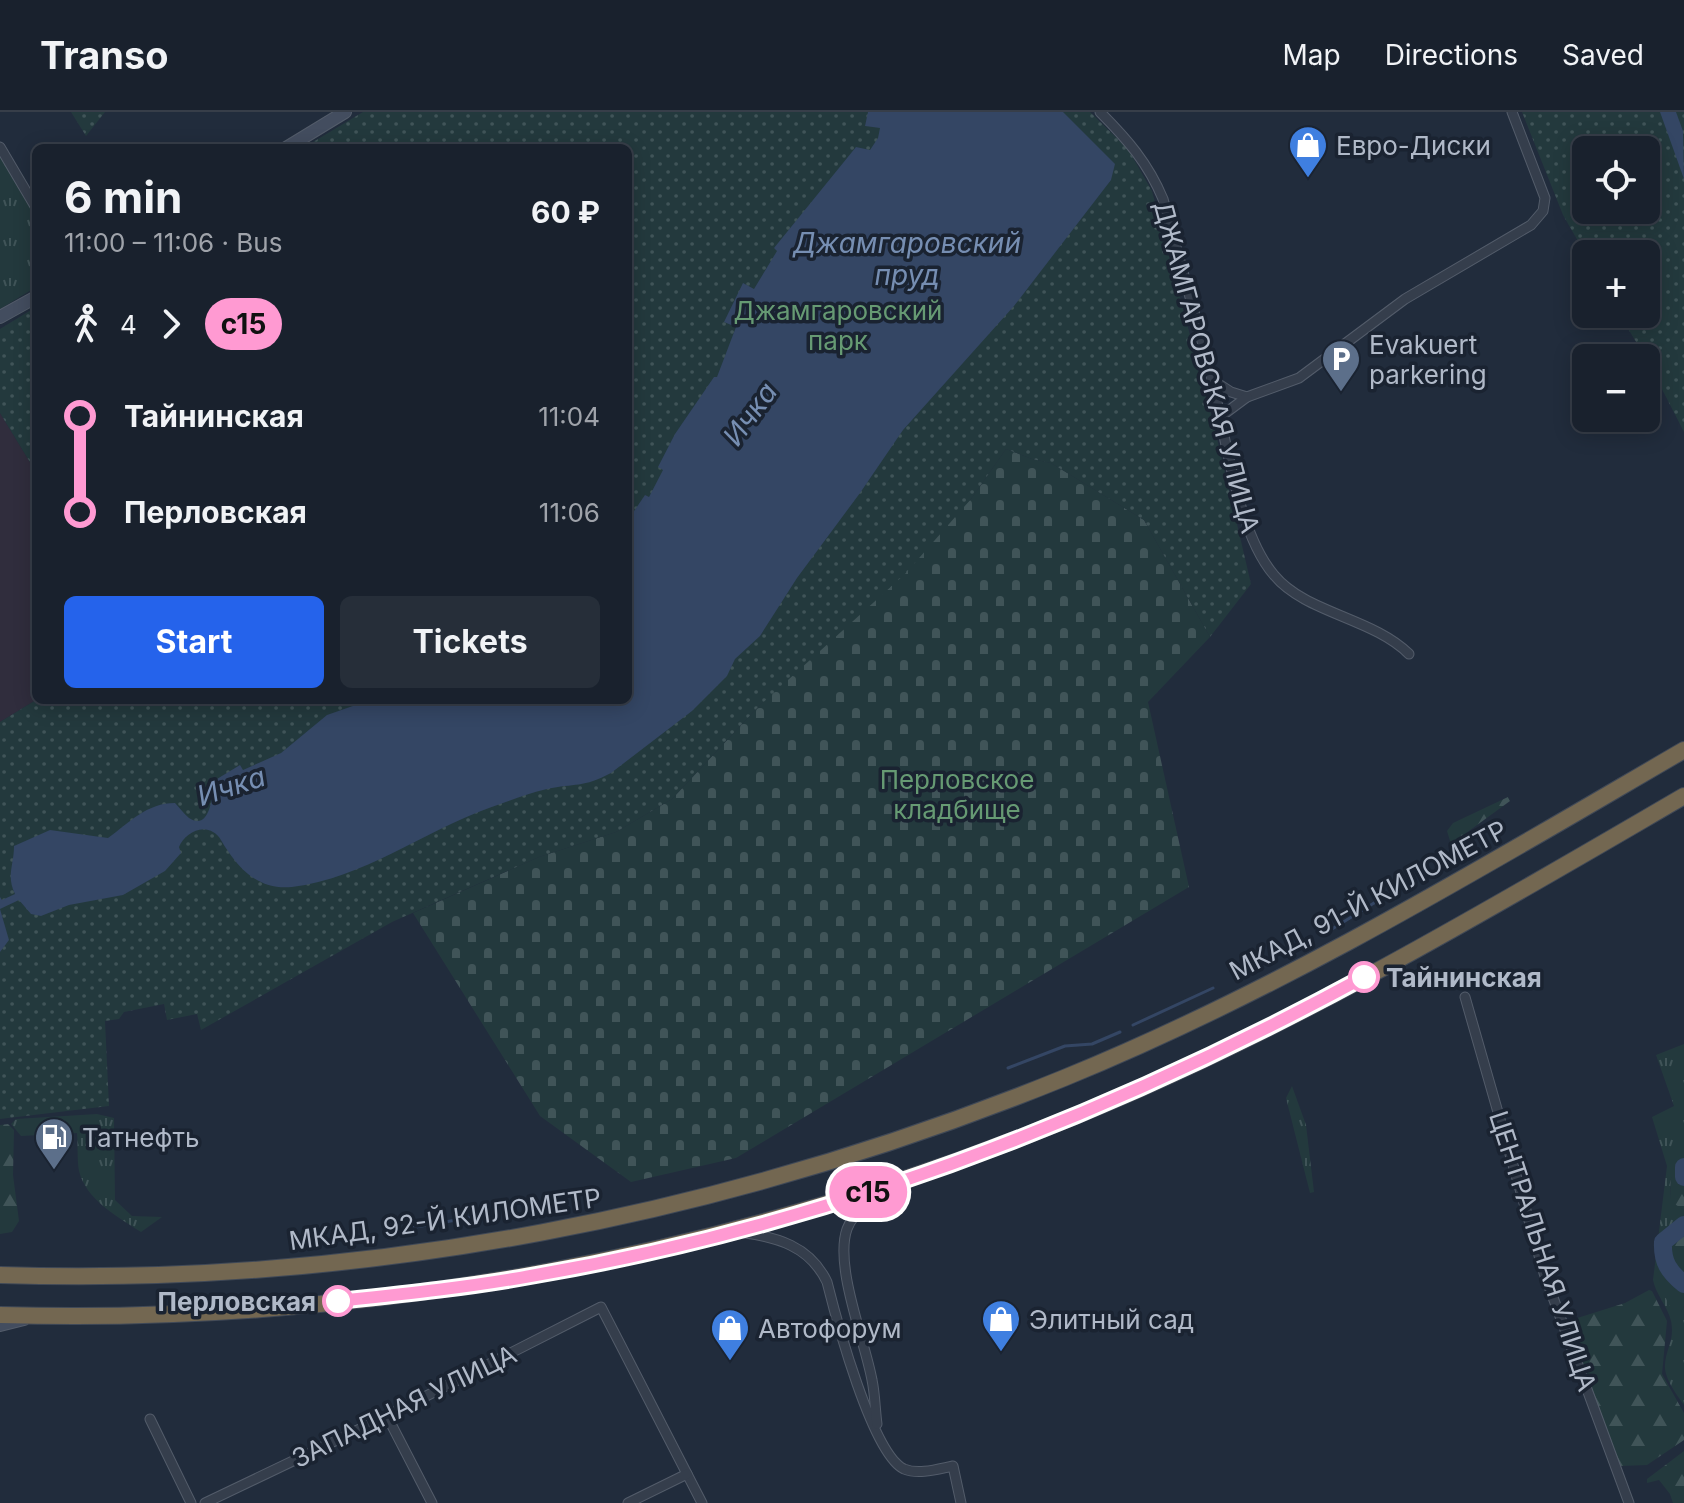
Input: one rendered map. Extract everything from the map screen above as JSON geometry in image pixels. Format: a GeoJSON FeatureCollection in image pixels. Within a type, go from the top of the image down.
{"type":"FeatureCollection","features":[{"type":"Feature","properties":{"kind":"highway","name":"МКАД, 91-Й КИЛОМЕТР"},"geometry":{"type":"LineString","coordinates":[[1067,1077],[1189,1022],[1323,954],[1509,852],[1684,750]]}},
{"type":"Feature","properties":{"kind":"highway"},"geometry":{"type":"LineString","coordinates":[[0,1315],[156,1315],[404,1294],[536,1275],[664,1249],[803,1213],[936,1170],[1082,1114],[1206,1057],[1341,989],[1528,887],[1684,796]]}},
{"type":"Feature","properties":{"kind":"highway","name":"МКАД, 92-Й КИЛОМЕТР"},"geometry":{"type":"LineString","coordinates":[[0,1275],[155,1275],[244,1270],[399,1255],[529,1236],[655,1210],[792,1175],[923,1133],[1067,1077]]}},
{"type":"Feature","properties":{"kind":"street"},"geometry":{"type":"LineString","coordinates":[[293,144],[345,112]]}},
{"type":"Feature","properties":{"kind":"street","name":"ДЖАМГАРОВСКАЯ УЛИЦА"},"geometry":{"type":"LineString","coordinates":[[1100,112],[1140,154],[1163,199],[1246,524],[1274,576],[1293,592],[1375,630],[1398,643],[1409,654]]}},
{"type":"Feature","properties":{"kind":"street"},"geometry":{"type":"LineString","coordinates":[[1220,417],[1247,397],[1299,378],[1405,299],[1531,225],[1543,211],[1545,198],[1512,112]]}},
{"type":"Feature","properties":{"kind":"street"},"geometry":{"type":"LineString","coordinates":[[0,147],[32,201]]}},
{"type":"Feature","properties":{"kind":"street"},"geometry":{"type":"LineString","coordinates":[[0,317],[32,299]]}},
{"type":"Feature","properties":{"kind":"street"},"geometry":{"type":"LineString","coordinates":[[1211,379],[1231,392],[1247,397]]}},
{"type":"Feature","properties":{"kind":"street","name":"ЦЕНТРАЛЬНАЯ УЛИЦА"},"geometry":{"type":"LineString","coordinates":[[1465,997],[1544,1273],[1629,1503]]}},
{"type":"Feature","properties":{"kind":"street"},"geometry":{"type":"LineString","coordinates":[[878,1431],[873,1382],[845,1263],[847,1228],[858,1212],[875,1199],[936,1170]]}},
{"type":"Feature","properties":{"kind":"street"},"geometry":{"type":"LineString","coordinates":[[732,1231],[776,1239],[810,1256],[820,1267],[856,1384],[888,1452],[903,1469],[922,1472],[953,1466],[961,1503]]}},
{"type":"Feature","properties":{"kind":"street","name":"ЗАПАДНАЯ УЛИЦА"},"geometry":{"type":"LineString","coordinates":[[205,1503],[387,1416],[601,1307],[687,1474]]}},
{"type":"Feature","properties":{"kind":"street"},"geometry":{"type":"LineString","coordinates":[[0,1325],[41,1316]]}},
{"type":"Feature","properties":{"kind":"street"},"geometry":{"type":"LineString","coordinates":[[387,1416],[432,1503]]}},
{"type":"Feature","properties":{"kind":"street"},"geometry":{"type":"LineString","coordinates":[[150,1419],[191,1503]]}},
{"type":"Feature","properties":{"kind":"street"},"geometry":{"type":"LineString","coordinates":[[628,1503],[687,1474],[702,1503]]}},
{"type":"Feature","properties":{"kind":"shaded area"},"geometry":{"type":"Polygon","coordinates":[[[0,413],[32,465],[32,702],[0,722],[0,413]]]}},
{"type":"Feature","properties":{"kind":"green space"},"geometry":{"type":"Polygon","coordinates":[[[71,112],[105,112],[86,136],[71,112]]]}},
{"type":"Feature","properties":{"kind":"green space","name":"Джамгаровский парк"},"geometry":{"type":"Polygon","coordinates":[[[363,112],[1090,112],[1128,149],[1152,191],[1215,430],[1251,584],[1210,637],[1144,520],[1051,463],[1006,449],[971,499],[905,574],[758,707],[672,799],[616,832],[539,857],[392,922],[201,1030],[197,1014],[167,1020],[164,1004],[124,1012],[119,1019],[105,1021],[109,1106],[0,1119],[0,722],[32,702],[632,704],[632,144],[310,144],[363,112]]]}},
{"type":"Feature","properties":{"kind":"green space"},"geometry":{"type":"Polygon","coordinates":[[[1522,112],[1684,112],[1684,432],[1660,385],[1660,344],[1637,344],[1628,328],[1660,328],[1660,240],[1577,240],[1563,215],[1522,112]]]}},
{"type":"Feature","properties":{"kind":"green space"},"geometry":{"type":"Polygon","coordinates":[[[0,153],[32,207],[32,289],[0,309],[0,153]]]}},
{"type":"Feature","properties":{"kind":"green space"},"geometry":{"type":"Polygon","coordinates":[[[32,309],[32,465],[0,413],[0,329],[32,309]]]}},
{"type":"Feature","properties":{"kind":"green space","name":"Перловское кладбище"},"geometry":{"type":"Polygon","coordinates":[[[1006,449],[1051,463],[1144,520],[1210,637],[1148,702],[1189,887],[736,1158],[631,1182],[540,1116],[413,913],[539,857],[616,832],[672,799],[758,707],[971,499],[1006,449]]]}},
{"type":"Feature","properties":{"kind":"green space"},"geometry":{"type":"Polygon","coordinates":[[[1508,797],[1510,801],[1451,844],[1447,831],[1453,823],[1508,797]]]}},
{"type":"Feature","properties":{"kind":"green space"},"geometry":{"type":"Polygon","coordinates":[[[1684,1044],[1684,1186],[1676,1174],[1671,1178],[1670,1198],[1684,1210],[1684,1231],[1666,1244],[1670,1258],[1684,1274],[1684,1291],[1668,1272],[1681,1312],[1684,1306],[1684,1405],[1665,1370],[1672,1328],[1653,1280],[1667,1166],[1652,1117],[1674,1106],[1656,1055],[1684,1044]]]}},
{"type":"Feature","properties":{"kind":"green space"},"geometry":{"type":"Polygon","coordinates":[[[1292,1086],[1306,1125],[1314,1192],[1310,1193],[1286,1098],[1292,1086]]]}},
{"type":"Feature","properties":{"kind":"green space"},"geometry":{"type":"Polygon","coordinates":[[[97,1114],[114,1118],[115,1200],[132,1216],[162,1217],[141,1232],[104,1207],[88,1191],[79,1171],[77,1133],[21,1136],[11,1124],[16,1119],[97,1114]]]}},
{"type":"Feature","properties":{"kind":"green space"},"geometry":{"type":"Polygon","coordinates":[[[8,1124],[14,1130],[13,1175],[19,1221],[12,1232],[0,1234],[0,1125],[8,1124]]]}},
{"type":"Feature","properties":{"kind":"green space"},"geometry":{"type":"Polygon","coordinates":[[[1674,1174],[1684,1186],[1684,1210],[1670,1201],[1674,1174]]]}},
{"type":"Feature","properties":{"kind":"green space"},"geometry":{"type":"Polygon","coordinates":[[[1684,1231],[1684,1274],[1670,1258],[1666,1243],[1684,1231]]]}},
{"type":"Feature","properties":{"kind":"green space"},"geometry":{"type":"Polygon","coordinates":[[[1667,1272],[1684,1291],[1684,1306],[1681,1312],[1673,1314],[1660,1285],[1667,1272]]]}},
{"type":"Feature","properties":{"kind":"green space"},"geometry":{"type":"Polygon","coordinates":[[[1649,1290],[1667,1321],[1662,1374],[1684,1413],[1684,1440],[1647,1465],[1620,1466],[1567,1324],[1625,1303],[1649,1290]]]}},
{"type":"Feature","properties":{"kind":"green space"},"geometry":{"type":"Polygon","coordinates":[[[1684,1451],[1684,1503],[1673,1503],[1659,1480],[1647,1483],[1647,1479],[1684,1451]]]}},
{"type":"Feature","properties":{"kind":"water","name":"Джамгаровский пруд"},"geometry":{"type":"Polygon","coordinates":[[[868,112],[1063,112],[1115,164],[1111,180],[1014,306],[903,430],[797,578],[760,636],[735,659],[727,676],[692,711],[611,773],[593,781],[540,791],[489,808],[368,864],[318,882],[292,887],[263,883],[240,867],[215,833],[203,829],[185,838],[179,847],[181,853],[165,871],[123,895],[69,905],[41,916],[31,914],[19,900],[0,909],[0,897],[2,900],[15,894],[11,876],[14,846],[50,830],[108,838],[139,814],[165,804],[175,803],[189,818],[202,820],[209,809],[212,782],[240,765],[243,770],[281,753],[327,715],[359,704],[632,704],[632,514],[645,495],[649,497],[663,470],[658,467],[675,434],[714,377],[717,377],[736,327],[724,322],[743,283],[754,289],[777,251],[774,248],[856,147],[870,150],[878,138],[880,128],[865,126],[868,112]]]}},
{"type":"Feature","properties":{"kind":"water"},"geometry":{"type":"Polygon","coordinates":[[[1660,112],[1676,112],[1683,131],[1684,179],[1660,112]]]}},
{"type":"Feature","properties":{"kind":"water"},"geometry":{"type":"Polygon","coordinates":[[[0,909],[9,940],[0,952],[0,909]]]}},
{"type":"Feature","properties":{"kind":"waterway"},"geometry":{"type":"LineString","coordinates":[[1332,929],[1395,890]]}},
{"type":"Feature","properties":{"kind":"waterway"},"geometry":{"type":"LineString","coordinates":[[1133,1025],[1213,988]]}},
{"type":"Feature","properties":{"kind":"waterway"},"geometry":{"type":"LineString","coordinates":[[1008,1068],[1065,1046],[1092,1044],[1120,1032]]}},
{"type":"Feature","properties":{"kind":"waterway"},"geometry":{"type":"LineString","coordinates":[[1684,1167],[1684,1177]]}},
{"type":"Feature","properties":{"kind":"waterway"},"geometry":{"type":"LineString","coordinates":[[404,1229],[474,1217],[475,1223]]}},
{"type":"Feature","properties":{"kind":"waterway"},"geometry":{"type":"LineString","coordinates":[[1684,1225],[1663,1242],[1668,1266],[1684,1284]]}},
{"type":"Feature","properties":{"kind":"bus line","name":"с15"},"geometry":{"type":"LineString","coordinates":[[338,1301],[536,1275],[664,1249],[803,1213],[936,1170],[1082,1114],[1206,1057],[1364,977]]}},
{"type":"Feature","properties":{"kind":"place","name":"Евро-Диски"},"geometry":{"type":"Point","coordinates":[1308,179]}},
{"type":"Feature","properties":{"kind":"place","name":"Evakuert parkering"},"geometry":{"type":"Point","coordinates":[1341,393]}},
{"type":"Feature","properties":{"kind":"place","name":"Тайнинская"},"geometry":{"type":"Point","coordinates":[1364,977]}},
{"type":"Feature","properties":{"kind":"place","name":"Татнефть"},"geometry":{"type":"Point","coordinates":[54,1171]}},
{"type":"Feature","properties":{"kind":"place","name":"Перловская"},"geometry":{"type":"Point","coordinates":[338,1301]}},
{"type":"Feature","properties":{"kind":"place","name":"Элитный сад"},"geometry":{"type":"Point","coordinates":[1001,1353]}},
{"type":"Feature","properties":{"kind":"place","name":"Автофорум"},"geometry":{"type":"Point","coordinates":[730,1362]}},
{"type":"Feature","properties":{"kind":"water label","name":"Ичка"},"geometry":{"type":"Point","coordinates":[750,414]}},
{"type":"Feature","properties":{"kind":"water label","name":"Ичка"},"geometry":{"type":"Point","coordinates":[231,786]}}]}
